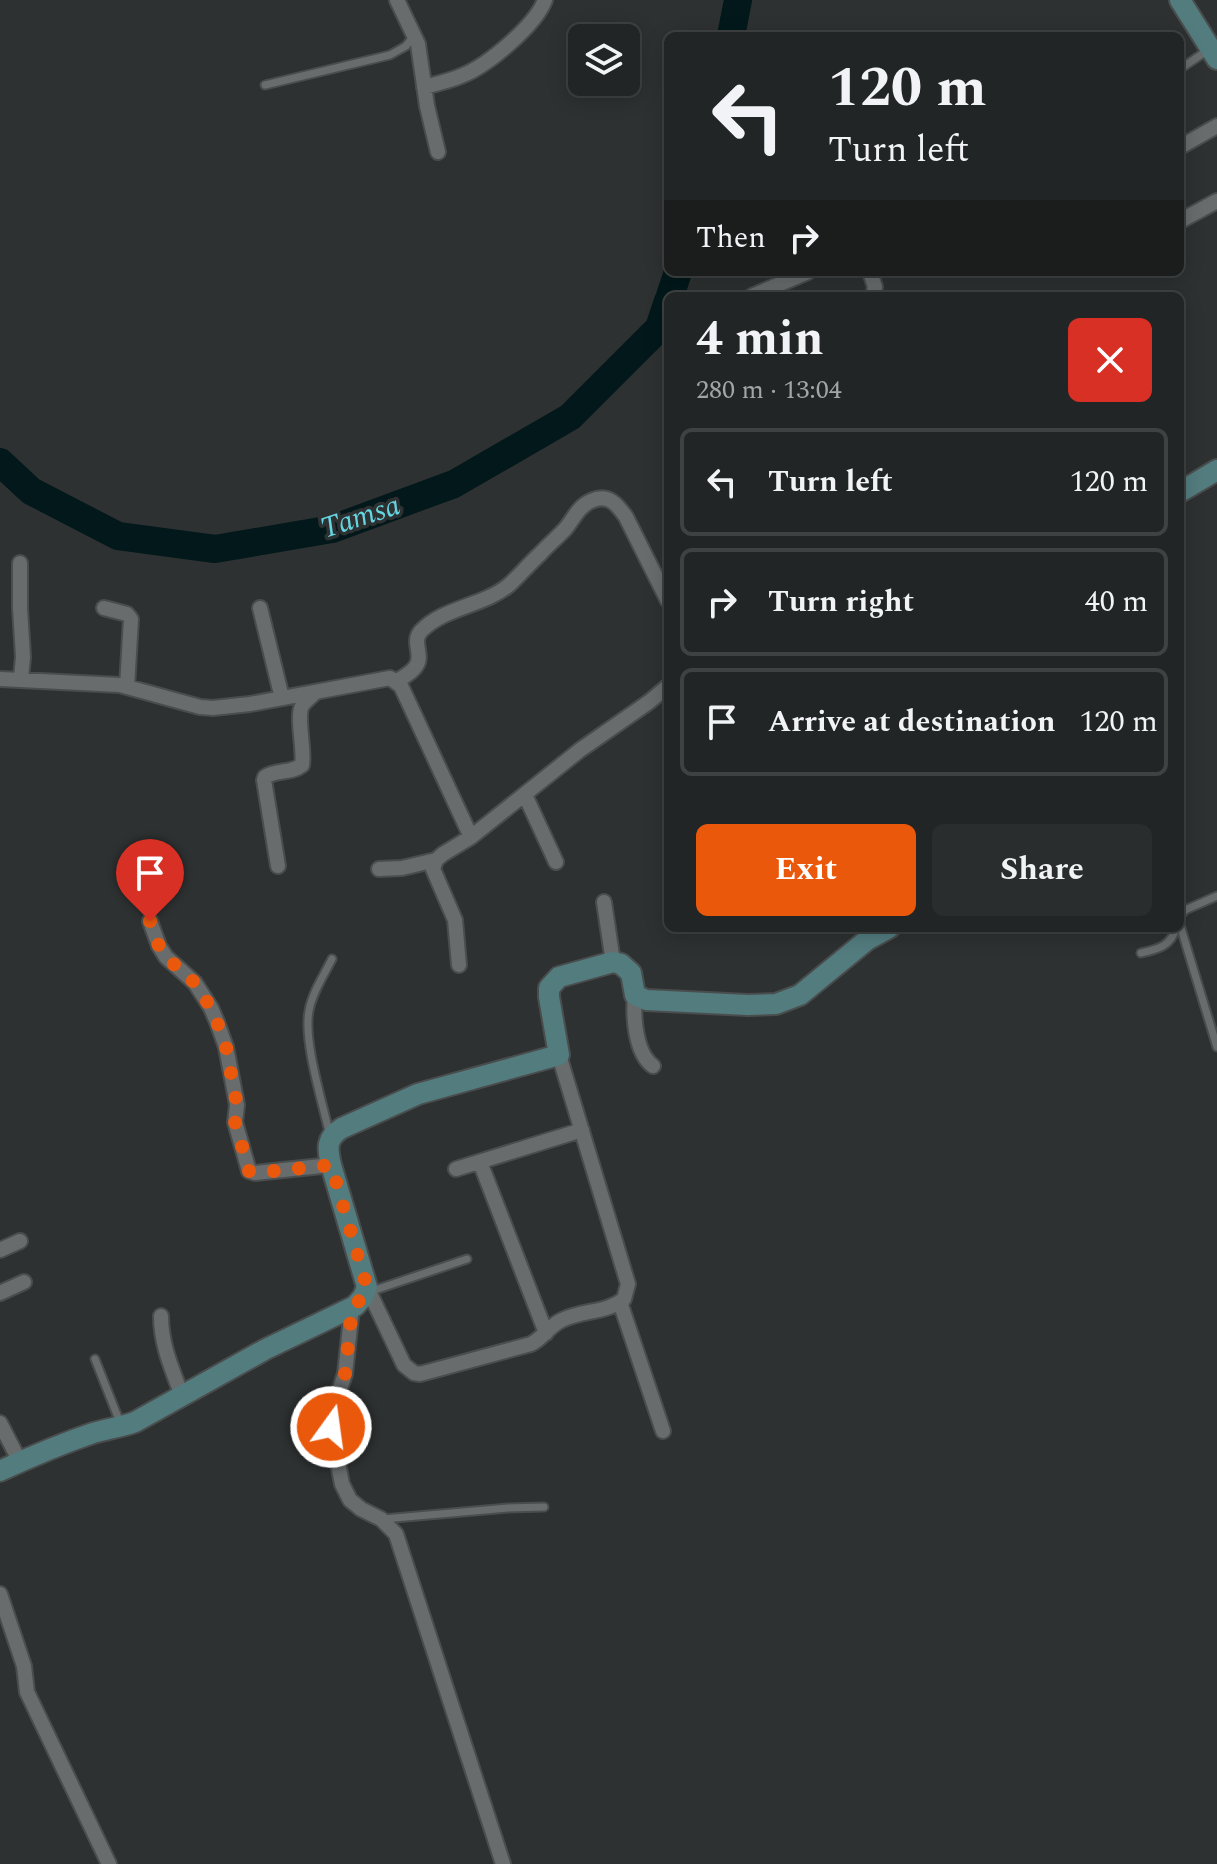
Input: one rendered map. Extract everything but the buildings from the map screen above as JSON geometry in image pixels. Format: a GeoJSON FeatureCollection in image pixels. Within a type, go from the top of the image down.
{"type":"FeatureCollection","features":[{"type":"Feature","properties":{"kind":"street"},"geometry":{"type":"LineString","coordinates":[[397,0],[420,53],[438,152]]}},
{"type":"Feature","properties":{"kind":"street"},"geometry":{"type":"LineString","coordinates":[[424,87],[459,77],[486,62],[520,34],[545,0]]}},
{"type":"Feature","properties":{"kind":"street"},"geometry":{"type":"LineString","coordinates":[[1180,0],[1215,51]]}},
{"type":"Feature","properties":{"kind":"street"},"geometry":{"type":"LineString","coordinates":[[1184,145],[1217,126]]}},
{"type":"Feature","properties":{"kind":"street"},"geometry":{"type":"LineString","coordinates":[[1184,219],[1217,201]]}},
{"type":"Feature","properties":{"kind":"street"},"geometry":{"type":"LineString","coordinates":[[761,292],[795,276]]}},
{"type":"Feature","properties":{"kind":"street"},"geometry":{"type":"LineString","coordinates":[[1184,490],[1215,476]]}},
{"type":"Feature","properties":{"kind":"street"},"geometry":{"type":"LineString","coordinates":[[397,681],[417,665],[417,639],[421,631],[436,620],[509,585],[559,536],[580,509],[594,499],[612,500],[626,517],[664,593]]}},
{"type":"Feature","properties":{"kind":"street"},"geometry":{"type":"LineString","coordinates":[[20,563],[21,678]]}},
{"type":"Feature","properties":{"kind":"street"},"geometry":{"type":"LineString","coordinates":[[104,608],[127,614],[131,619],[127,687]]}},
{"type":"Feature","properties":{"kind":"street"},"geometry":{"type":"LineString","coordinates":[[260,608],[282,698]]}},
{"type":"Feature","properties":{"kind":"street"},"geometry":{"type":"LineString","coordinates":[[0,679],[106,683],[207,708],[250,704],[390,678],[401,686],[471,837]]}},
{"type":"Feature","properties":{"kind":"street"},"geometry":{"type":"LineString","coordinates":[[379,869],[402,868],[436,860],[471,837],[580,750],[664,689]]}},
{"type":"Feature","properties":{"kind":"street"},"geometry":{"type":"LineString","coordinates":[[278,866],[264,780],[272,773],[296,770],[304,762],[300,712],[303,704],[316,692]]}},
{"type":"Feature","properties":{"kind":"street"},"geometry":{"type":"LineString","coordinates":[[525,795],[556,862]]}},
{"type":"Feature","properties":{"kind":"street"},"geometry":{"type":"LineString","coordinates":[[436,860],[433,869],[455,920],[459,965]]}},
{"type":"Feature","properties":{"kind":"street"},"geometry":{"type":"LineString","coordinates":[[604,902],[613,962]]}},
{"type":"Feature","properties":{"kind":"street"},"geometry":{"type":"LineString","coordinates":[[150,921],[166,957],[195,983],[217,1022],[226,1047],[237,1105],[235,1122],[249,1171],[255,1173],[331,1165]]}},
{"type":"Feature","properties":{"kind":"street"},"geometry":{"type":"LineString","coordinates":[[635,995],[655,1001],[776,1004],[800,995],[864,934]]}},
{"type":"Feature","properties":{"kind":"street"},"geometry":{"type":"LineString","coordinates":[[559,1055],[418,1094],[342,1128],[331,1138],[327,1148],[331,1165],[368,1290],[400,1358],[414,1373],[427,1373],[531,1344],[558,1321],[615,1305],[624,1299],[627,1292],[628,1284],[559,1055],[549,988],[559,977],[613,962],[621,964],[631,973],[635,1026],[643,1054],[653,1066]]}},
{"type":"Feature","properties":{"kind":"street"},"geometry":{"type":"LineString","coordinates":[[456,1169],[582,1130]]}},
{"type":"Feature","properties":{"kind":"street"},"geometry":{"type":"LineString","coordinates":[[480,1162],[546,1333]]}},
{"type":"Feature","properties":{"kind":"street"},"geometry":{"type":"LineString","coordinates":[[0,1250],[20,1241]]}},
{"type":"Feature","properties":{"kind":"street"},"geometry":{"type":"LineString","coordinates":[[0,1293],[24,1282]]}},
{"type":"Feature","properties":{"kind":"street"},"geometry":{"type":"LineString","coordinates":[[0,1471],[57,1445],[122,1427],[266,1349],[352,1308],[368,1290]]}},
{"type":"Feature","properties":{"kind":"street"},"geometry":{"type":"LineString","coordinates":[[620,1302],[663,1431]]}},
{"type":"Feature","properties":{"kind":"street"},"geometry":{"type":"LineString","coordinates":[[352,1308],[345,1374],[331,1415],[342,1484],[355,1504],[381,1519],[396,1534],[503,1864]]}},
{"type":"Feature","properties":{"kind":"street"},"geometry":{"type":"LineString","coordinates":[[161,1316],[165,1351],[182,1396]]}},
{"type":"Feature","properties":{"kind":"street"},"geometry":{"type":"LineString","coordinates":[[0,1423],[20,1462]]}},
{"type":"Feature","properties":{"kind":"street"},"geometry":{"type":"LineString","coordinates":[[0,1594],[24,1666],[27,1692],[109,1864]]}},
{"type":"Feature","properties":{"kind":"lane"},"geometry":{"type":"LineString","coordinates":[[265,85],[390,55],[406,46],[414,35]]}},
{"type":"Feature","properties":{"kind":"lane"},"geometry":{"type":"LineString","coordinates":[[1184,67],[1215,51]]}},
{"type":"Feature","properties":{"kind":"lane"},"geometry":{"type":"LineString","coordinates":[[1184,911],[1217,896]]}},
{"type":"Feature","properties":{"kind":"lane"},"geometry":{"type":"LineString","coordinates":[[1141,953],[1163,947],[1175,932]]}},
{"type":"Feature","properties":{"kind":"lane"},"geometry":{"type":"LineString","coordinates":[[1180,932],[1217,1047]]}},
{"type":"Feature","properties":{"kind":"lane"},"geometry":{"type":"LineString","coordinates":[[331,1138],[315,1070],[308,1014],[332,959]]}},
{"type":"Feature","properties":{"kind":"lane"},"geometry":{"type":"LineString","coordinates":[[368,1290],[467,1259]]}},
{"type":"Feature","properties":{"kind":"lane"},"geometry":{"type":"LineString","coordinates":[[95,1359],[122,1427]]}},
{"type":"Feature","properties":{"kind":"lane"},"geometry":{"type":"LineString","coordinates":[[381,1519],[544,1507]]}},
{"type":"Feature","properties":{"kind":"waterway","name":"Tamsa"},"geometry":{"type":"LineString","coordinates":[[732,32],[738,0]]}},
{"type":"Feature","properties":{"kind":"waterway","name":"Tamsa"},"geometry":{"type":"LineString","coordinates":[[671,292],[677,276]]}},
{"type":"Feature","properties":{"kind":"waterway","name":"Tamsa"},"geometry":{"type":"LineString","coordinates":[[0,462],[31,491],[118,536],[215,549],[332,529],[454,484],[570,417],[659,328],[664,313]]}},
{"type":"Feature","properties":{"kind":"route"},"geometry":{"type":"LineString","coordinates":[[150,921],[166,957],[203,993],[217,1022],[226,1047],[237,1105],[235,1122],[251,1174],[331,1165],[367,1287],[363,1297],[352,1308],[345,1374],[331,1415],[331,1427]]}}]}
